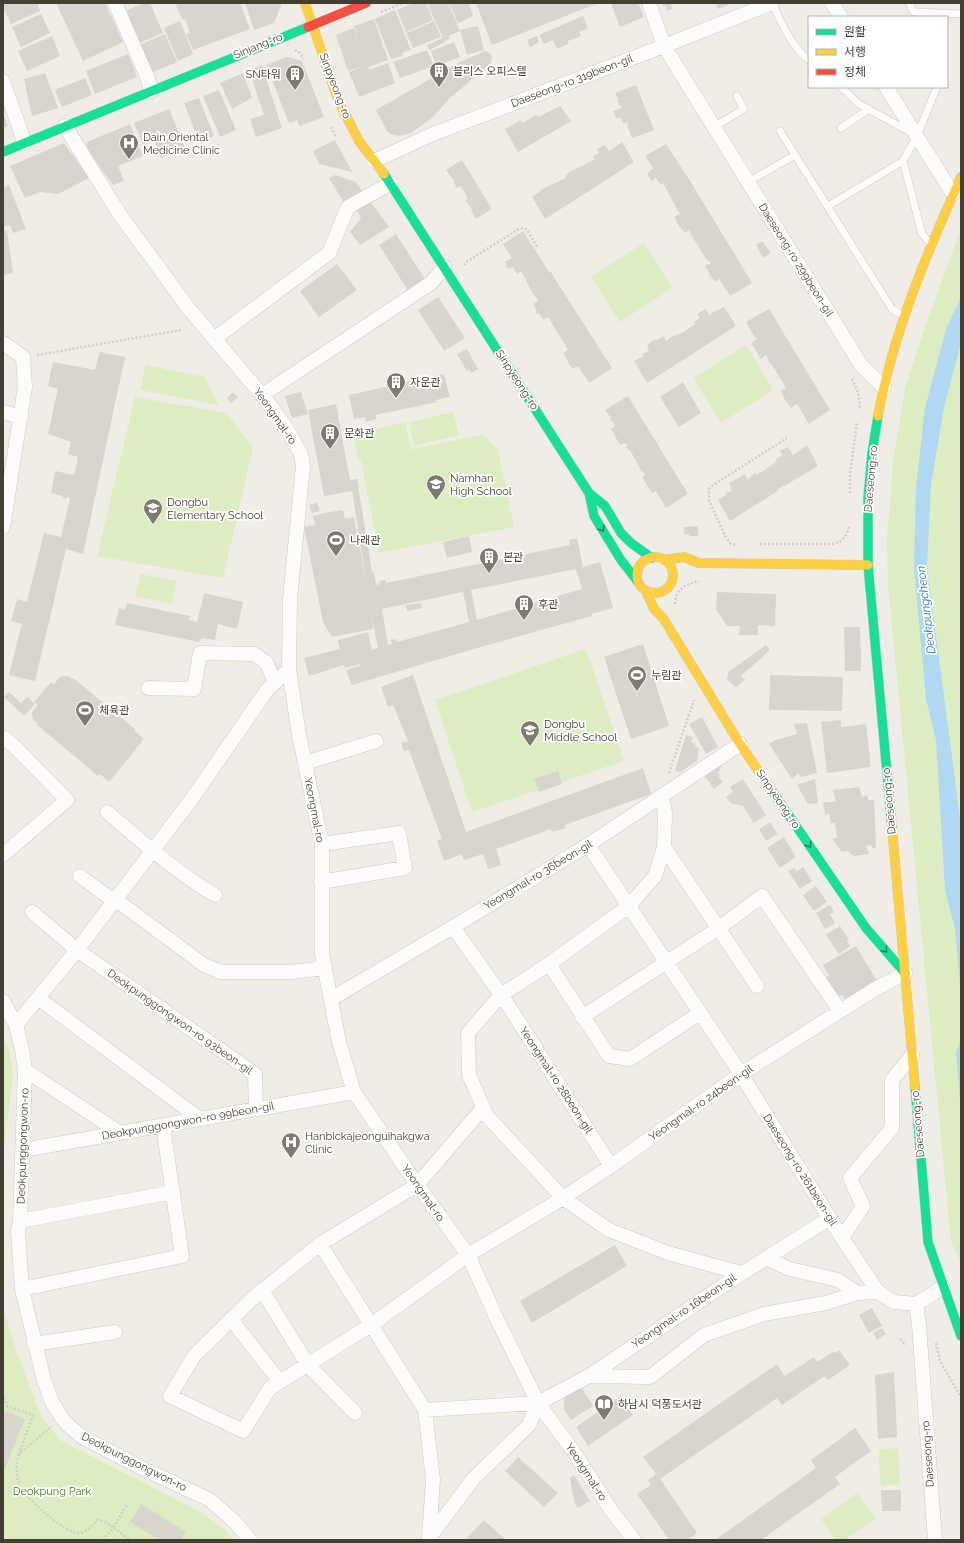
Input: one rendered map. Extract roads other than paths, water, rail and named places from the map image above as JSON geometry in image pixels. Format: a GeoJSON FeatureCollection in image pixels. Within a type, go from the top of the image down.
{"type":"FeatureCollection","features":[{"type":"Feature","properties":{"kind":"street"},"geometry":{"type":"LineString","coordinates":[[115,3],[148,80],[151,91]]}},
{"type":"Feature","properties":{"kind":"street","name":"Sinpyeong-ro"},"geometry":{"type":"LineString","coordinates":[[305,3],[338,100],[359,141],[391,183],[589,493],[605,506],[624,536],[652,558]]}},
{"type":"Feature","properties":{"kind":"street","name":"Sinjang-ro"},"geometry":{"type":"LineString","coordinates":[[3,152],[366,3]]}},
{"type":"Feature","properties":{"kind":"street","name":"Daeseong-ro 299beon-gil"},"geometry":{"type":"LineString","coordinates":[[649,3],[664,46],[861,365],[884,388]]}},
{"type":"Feature","properties":{"kind":"street","name":"Daeseong-ro 319beon-gil"},"geometry":{"type":"LineString","coordinates":[[374,161],[433,134],[772,3]]}},
{"type":"Feature","properties":{"kind":"street"},"geometry":{"type":"LineString","coordinates":[[832,3],[840,16]]}},
{"type":"Feature","properties":{"kind":"street"},"geometry":{"type":"LineString","coordinates":[[3,81],[24,143]]}},
{"type":"Feature","properties":{"kind":"street"},"geometry":{"type":"LineString","coordinates":[[887,88],[953,194]]}},
{"type":"Feature","properties":{"kind":"street","name":"Yeongmal-ro"},"geometry":{"type":"LineString","coordinates":[[65,126],[120,215],[214,340],[262,395],[284,424],[301,454],[303,466],[290,599],[289,669],[305,763],[322,844],[322,954],[339,1042],[354,1092],[417,1185],[468,1255],[538,1403],[574,1452],[611,1510],[634,1540]]}},
{"type":"Feature","properties":{"kind":"street","name":"Daeseong-ro"},"geometry":{"type":"LineString","coordinates":[[961,177],[932,245],[905,317],[884,388],[871,465],[867,527],[868,565],[928,1242],[961,1336]]}},
{"type":"Feature","properties":{"kind":"street"},"geometry":{"type":"LineString","coordinates":[[214,340],[329,253],[348,207],[374,191],[391,183]]}},
{"type":"Feature","properties":{"kind":"street"},"geometry":{"type":"LineString","coordinates":[[262,395],[431,283],[445,267]]}},
{"type":"Feature","properties":{"kind":"street"},"geometry":{"type":"LineString","coordinates":[[3,343],[23,357],[25,387],[21,417],[7,476],[3,526]]}},
{"type":"Feature","properties":{"kind":"street"},"geometry":{"type":"LineString","coordinates":[[3,412],[21,417]]}},
{"type":"Feature","properties":{"kind":"street","name":"Sinpyeong-ro"},"geometry":{"type":"LineString","coordinates":[[589,493],[594,516],[621,560],[638,582]]}},
{"type":"Feature","properties":{"kind":"street"},"geometry":{"type":"LineString","coordinates":[[699,563],[658,593],[646,591],[638,582],[638,570],[641,564],[652,558],[664,560],[684,557],[699,563],[868,565]]}},
{"type":"Feature","properties":{"kind":"street"},"geometry":{"type":"LineString","coordinates":[[663,618],[669,603],[670,584],[673,575],[672,569],[664,560]]}},
{"type":"Feature","properties":{"kind":"street","name":"Sinpyeong-ro"},"geometry":{"type":"LineString","coordinates":[[646,591],[654,609],[663,618],[740,744],[866,928],[905,973]]}},
{"type":"Feature","properties":{"kind":"street"},"geometry":{"type":"LineString","coordinates":[[148,688],[194,689],[200,653],[254,654],[266,662],[275,682]]}},
{"type":"Feature","properties":{"kind":"street"},"geometry":{"type":"LineString","coordinates":[[16,1025],[77,950],[191,800],[267,690],[289,669]]}},
{"type":"Feature","properties":{"kind":"street"},"geometry":{"type":"LineString","coordinates":[[3,737],[15,747],[67,800],[3,854]]}},
{"type":"Feature","properties":{"kind":"street","name":"Yeongmal-ro"},"geometry":{"type":"LineString","coordinates":[[305,763],[376,741]]}},
{"type":"Feature","properties":{"kind":"street","name":"Yeongmal-ro 36beon-gil"},"geometry":{"type":"LineString","coordinates":[[331,999],[453,928],[588,845],[740,744]]}},
{"type":"Feature","properties":{"kind":"street"},"geometry":{"type":"LineString","coordinates":[[662,797],[665,812],[664,847],[654,876],[629,906],[549,964],[501,995],[468,1033],[469,1075],[486,1116],[563,1198],[609,1230],[668,1254],[741,1273]]}},
{"type":"Feature","properties":{"kind":"street"},"geometry":{"type":"LineString","coordinates":[[107,812],[152,850],[215,895]]}},
{"type":"Feature","properties":{"kind":"street"},"geometry":{"type":"LineString","coordinates":[[321,882],[405,868],[399,833],[322,844]]}},
{"type":"Feature","properties":{"kind":"street","name":"Daeseong-ro 261beon-gil"},"geometry":{"type":"LineString","coordinates":[[588,845],[741,1074],[842,1238],[878,1292],[894,1302],[916,1304]]}},
{"type":"Feature","properties":{"kind":"street"},"geometry":{"type":"LineString","coordinates":[[664,847],[757,986]]}},
{"type":"Feature","properties":{"kind":"street"},"geometry":{"type":"LineString","coordinates":[[80,876],[111,900],[115,899],[204,965],[221,972],[292,972],[325,968]]}},
{"type":"Feature","properties":{"kind":"street"},"geometry":{"type":"LineString","coordinates":[[582,1017],[719,928],[762,896],[840,1011]]}},
{"type":"Feature","properties":{"kind":"street"},"geometry":{"type":"LineString","coordinates":[[32,912],[77,950]]}},
{"type":"Feature","properties":{"kind":"street","name":"Yeongmal-ro 28beon-gil"},"geometry":{"type":"LineString","coordinates":[[453,928],[501,995],[611,1166]]}},
{"type":"Feature","properties":{"kind":"street","name":"Deokpunggongwon-ro 93beon-gil"},"geometry":{"type":"LineString","coordinates":[[77,950],[255,1074],[256,1109]]}},
{"type":"Feature","properties":{"kind":"street"},"geometry":{"type":"LineString","coordinates":[[549,964],[582,1017],[609,1056],[630,1059],[700,1013]]}},
{"type":"Feature","properties":{"kind":"street","name":"Yeongmal-ro 24beon-gil"},"geometry":{"type":"LineString","coordinates":[[231,1319],[194,1356],[170,1396],[243,1432],[270,1388],[371,1325],[468,1255],[563,1198],[611,1166],[741,1074],[875,989],[905,973]]}},
{"type":"Feature","properties":{"kind":"street"},"geometry":{"type":"LineString","coordinates":[[38,998],[200,1119]]}},
{"type":"Feature","properties":{"kind":"street","name":"Deokpunggongwon-ro"},"geometry":{"type":"LineString","coordinates":[[3,1001],[16,1025],[25,1070],[20,1221],[18,1232],[22,1289],[34,1344],[52,1402],[68,1425],[82,1436],[140,1467],[210,1500],[235,1522],[250,1540]]}},
{"type":"Feature","properties":{"kind":"street"},"geometry":{"type":"LineString","coordinates":[[842,1238],[863,1206],[850,1178],[892,1128],[892,1080],[912,1055]]}},
{"type":"Feature","properties":{"kind":"street","name":"Deokpunggongwon-ro"},"geometry":{"type":"LineString","coordinates":[[25,1070],[120,1133]]}},
{"type":"Feature","properties":{"kind":"street","name":"Deokpunggongwon-ro 99beon-gil"},"geometry":{"type":"LineString","coordinates":[[23,1150],[354,1092]]}},
{"type":"Feature","properties":{"kind":"street"},"geometry":{"type":"LineString","coordinates":[[280,1382],[231,1319],[262,1290],[320,1244],[417,1185],[483,1108]]}},
{"type":"Feature","properties":{"kind":"street"},"geometry":{"type":"LineString","coordinates":[[22,1289],[182,1256],[163,1126]]}},
{"type":"Feature","properties":{"kind":"street","name":"Deokpunggongwon-ro"},"geometry":{"type":"LineString","coordinates":[[20,1221],[173,1192]]}},
{"type":"Feature","properties":{"kind":"street","name":"Yeongmal-ro 16beon-gil"},"geometry":{"type":"LineString","coordinates":[[538,1403],[589,1376],[741,1273],[830,1218]]}},
{"type":"Feature","properties":{"kind":"street"},"geometry":{"type":"LineString","coordinates":[[320,1244],[425,1410],[433,1480],[428,1540]]}},
{"type":"Feature","properties":{"kind":"street"},"geometry":{"type":"LineString","coordinates":[[766,1258],[790,1269],[838,1280],[857,1293]]}},
{"type":"Feature","properties":{"kind":"street"},"geometry":{"type":"LineString","coordinates":[[916,1304],[943,1287]]}},
{"type":"Feature","properties":{"kind":"street"},"geometry":{"type":"LineString","coordinates":[[262,1290],[308,1365],[355,1413]]}},
{"type":"Feature","properties":{"kind":"street"},"geometry":{"type":"LineString","coordinates":[[589,1376],[650,1376],[704,1335],[764,1314],[826,1302],[857,1293],[878,1292]]}},
{"type":"Feature","properties":{"kind":"street","name":"Daeseong-ro"},"geometry":{"type":"LineString","coordinates":[[916,1304],[919,1325],[935,1540]]}},
{"type":"Feature","properties":{"kind":"street"},"geometry":{"type":"LineString","coordinates":[[34,1344],[115,1332]]}},
{"type":"Feature","properties":{"kind":"street"},"geometry":{"type":"LineString","coordinates":[[425,1410],[538,1403],[529,1425],[473,1479],[428,1540]]}},
{"type":"Feature","properties":{"kind":"lane"},"geometry":{"type":"LineString","coordinates":[[772,3],[801,54],[808,59]]}},
{"type":"Feature","properties":{"kind":"lane"},"geometry":{"type":"LineString","coordinates":[[909,3],[914,12],[961,14]]}},
{"type":"Feature","properties":{"kind":"lane"},"geometry":{"type":"LineString","coordinates":[[842,88],[859,104],[917,136]]}},
{"type":"Feature","properties":{"kind":"lane"},"geometry":{"type":"LineString","coordinates":[[828,206],[902,161],[917,136],[937,88]]}},
{"type":"Feature","properties":{"kind":"lane"},"geometry":{"type":"LineString","coordinates":[[714,127],[744,109],[737,96]]}},
{"type":"Feature","properties":{"kind":"lane"},"geometry":{"type":"LineString","coordinates":[[841,128],[868,109]]}},
{"type":"Feature","properties":{"kind":"lane"},"geometry":{"type":"LineString","coordinates":[[780,131],[892,309],[905,317]]}},
{"type":"Feature","properties":{"kind":"lane"},"geometry":{"type":"LineString","coordinates":[[748,182],[795,155]]}},
{"type":"Feature","properties":{"kind":"lane"},"geometry":{"type":"LineString","coordinates":[[902,161],[922,234],[932,245]]}},
{"type":"Feature","properties":{"kind":"water","name":"Deokpungcheon"},"geometry":{"type":"Polygon","coordinates":[[[961,297],[961,342],[944,408],[931,484],[927,567],[961,825],[961,995],[955,929],[945,890],[936,740],[926,699],[914,568],[916,488],[925,408],[946,329],[961,297]]]}},
{"type":"Feature","properties":{"kind":"water"},"geometry":{"type":"Polygon","coordinates":[[[961,1040],[961,1113],[956,1052],[961,1040]]]}},
{"type":"Feature","properties":{"kind":"place","name":"블리스 오피스텔"},"geometry":{"type":"Point","coordinates":[439,88]}},
{"type":"Feature","properties":{"kind":"place","name":"SN타워"},"geometry":{"type":"Point","coordinates":[295,91]}},
{"type":"Feature","properties":{"kind":"place","name":"Dain Oriental Medicine Clinic"},"geometry":{"type":"Point","coordinates":[129,160]}},
{"type":"Feature","properties":{"kind":"place","name":"자운관"},"geometry":{"type":"Point","coordinates":[396,399]}},
{"type":"Feature","properties":{"kind":"place","name":"문화관"},"geometry":{"type":"Point","coordinates":[330,450]}},
{"type":"Feature","properties":{"kind":"place","name":"Namhan High School"},"geometry":{"type":"Point","coordinates":[436,501]}},
{"type":"Feature","properties":{"kind":"place","name":"Dongbu Elementary School"},"geometry":{"type":"Point","coordinates":[153,525]}},
{"type":"Feature","properties":{"kind":"place","name":"나래관"},"geometry":{"type":"Point","coordinates":[336,557]}},
{"type":"Feature","properties":{"kind":"place","name":"본관"},"geometry":{"type":"Point","coordinates":[489,574]}},
{"type":"Feature","properties":{"kind":"place","name":"후관"},"geometry":{"type":"Point","coordinates":[524,621]}},
{"type":"Feature","properties":{"kind":"place","name":"누림관"},"geometry":{"type":"Point","coordinates":[637,692]}},
{"type":"Feature","properties":{"kind":"place","name":"체육관"},"geometry":{"type":"Point","coordinates":[85,727]}},
{"type":"Feature","properties":{"kind":"place","name":"Dongbu Middle School"},"geometry":{"type":"Point","coordinates":[530,747]}},
{"type":"Feature","properties":{"kind":"place","name":"Hanbickajeonguihakgwa Clinic"},"geometry":{"type":"Point","coordinates":[291,1159]}},
{"type":"Feature","properties":{"kind":"place","name":"하남시 덕풍도서관"},"geometry":{"type":"Point","coordinates":[604,1421]}},
{"type":"Feature","properties":{"kind":"park label","name":"Deokpung Park"},"geometry":{"type":"Point","coordinates":[52,1491]}}]}
